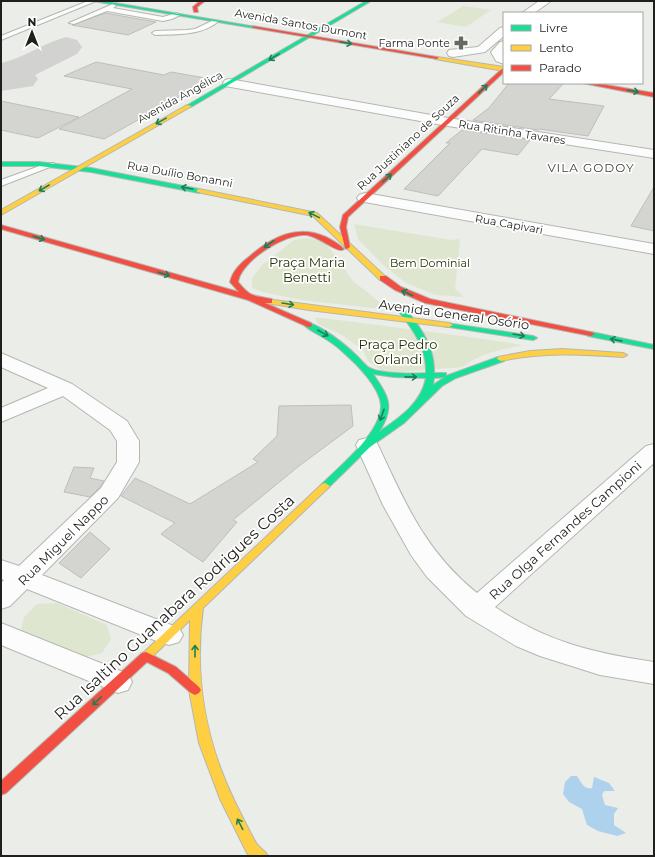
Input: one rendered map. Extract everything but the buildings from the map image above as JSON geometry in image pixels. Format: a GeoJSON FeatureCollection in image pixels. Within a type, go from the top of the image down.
{"type":"FeatureCollection","features":[{"type":"Feature","properties":{"kind":"main road","name":"Avenida Santos Dumont"},"geometry":{"type":"LineString","coordinates":[[94,1],[503,69]]}},
{"type":"Feature","properties":{"kind":"main road","name":"Avenida Santos Dumont"},"geometry":{"type":"LineString","coordinates":[[134,1],[503,61]]}},
{"type":"Feature","properties":{"kind":"main road"},"geometry":{"type":"LineString","coordinates":[[196,11],[195,7],[203,1]]}},
{"type":"Feature","properties":{"kind":"main road","name":"Avenida Angélica"},"geometry":{"type":"LineString","coordinates":[[1,213],[369,1]]}},
{"type":"Feature","properties":{"kind":"main road","name":"Rua Justiniano de Souza"},"geometry":{"type":"LineString","coordinates":[[344,239],[342,220],[345,216],[503,70]]}},
{"type":"Feature","properties":{"kind":"main road"},"geometry":{"type":"LineString","coordinates":[[591,84],[654,95]]}},
{"type":"Feature","properties":{"kind":"main road"},"geometry":{"type":"LineString","coordinates":[[643,84],[650,85]]}},
{"type":"Feature","properties":{"kind":"main road","name":"Rua Duílio Bonanni"},"geometry":{"type":"LineString","coordinates":[[1,164],[51,165],[77,168],[301,210],[315,214],[344,239]]}},
{"type":"Feature","properties":{"kind":"main road"},"geometry":{"type":"LineString","coordinates":[[1,228],[250,298]]}},
{"type":"Feature","properties":{"kind":"main road"},"geometry":{"type":"LineString","coordinates":[[250,298],[234,282],[236,273],[267,244],[279,237],[289,234],[301,233],[324,236],[357,266],[387,282]]}},
{"type":"Feature","properties":{"kind":"main road"},"geometry":{"type":"LineString","coordinates":[[344,239],[357,266]]}},
{"type":"Feature","properties":{"kind":"main road","name":"Avenida General Osório"},"geometry":{"type":"LineString","coordinates":[[344,239],[387,282],[408,294],[428,301],[654,347]]}},
{"type":"Feature","properties":{"kind":"main road","name":"Avenida General Osório"},"geometry":{"type":"LineString","coordinates":[[250,298],[309,308],[468,327],[540,339]]}},
{"type":"Feature","properties":{"kind":"main road","name":"Rua Isaltino Guanabara Rodrigues Costa"},"geometry":{"type":"LineString","coordinates":[[250,298],[302,322],[331,338],[353,354],[365,368],[385,399],[384,413],[367,445]]}},
{"type":"Feature","properties":{"kind":"main road","name":"Rua Isaltino Guanabara Rodrigues Costa"},"geometry":{"type":"LineString","coordinates":[[396,306],[420,330],[426,343],[430,377],[422,401]]}},
{"type":"Feature","properties":{"kind":"main road","name":"Rua Isaltino Guanabara Rodrigues Costa"},"geometry":{"type":"LineString","coordinates":[[1,790],[198,608],[367,445],[400,421],[439,384],[453,376],[509,356],[577,351],[627,356],[555,342]]}},
{"type":"Feature","properties":{"kind":"main road","name":"Rua Isaltino Guanabara Rodrigues Costa"},"geometry":{"type":"LineString","coordinates":[[365,368],[385,376],[411,378],[430,377]]}},
{"type":"Feature","properties":{"kind":"main road"},"geometry":{"type":"LineString","coordinates":[[430,377],[471,369]]}},
{"type":"Feature","properties":{"kind":"main road"},"geometry":{"type":"LineString","coordinates":[[198,608],[196,627],[195,690],[205,743],[227,799],[252,849],[261,856]]}},
{"type":"Feature","properties":{"kind":"main road"},"geometry":{"type":"LineString","coordinates":[[146,656],[166,665],[182,676],[195,690]]}},
{"type":"Feature","properties":{"kind":"street"},"geometry":{"type":"LineString","coordinates":[[530,12],[546,1]]}},
{"type":"Feature","properties":{"kind":"street"},"geometry":{"type":"LineString","coordinates":[[453,53],[481,50],[503,31]]}},
{"type":"Feature","properties":{"kind":"street"},"geometry":{"type":"LineString","coordinates":[[503,45],[497,52],[503,60]]}},
{"type":"Feature","properties":{"kind":"street","name":"Rua Ritinha Tavares"},"geometry":{"type":"LineString","coordinates":[[229,83],[448,122],[654,154]]}},
{"type":"Feature","properties":{"kind":"street","name":"Rua Capivari"},"geometry":{"type":"LineString","coordinates":[[365,198],[654,249]]}},
{"type":"Feature","properties":{"kind":"street","name":"Rua Miguel Nappo"},"geometry":{"type":"LineString","coordinates":[[1,359],[65,388],[119,426],[128,441],[128,462],[110,493],[12,574],[1,600]]}},
{"type":"Feature","properties":{"kind":"street"},"geometry":{"type":"LineString","coordinates":[[1,416],[65,388]]}},
{"type":"Feature","properties":{"kind":"street"},"geometry":{"type":"LineString","coordinates":[[367,445],[397,511],[430,563],[476,609],[522,638],[571,657],[621,668],[654,673]]}},
{"type":"Feature","properties":{"kind":"street","name":"Rua Olga Fernandes Campioni"},"geometry":{"type":"LineString","coordinates":[[476,609],[654,451]]}},
{"type":"Feature","properties":{"kind":"street"},"geometry":{"type":"LineString","coordinates":[[12,574],[169,635]]}},
{"type":"Feature","properties":{"kind":"street"},"geometry":{"type":"LineString","coordinates":[[1,633],[118,682]]}},
{"type":"Feature","properties":{"kind":"lane"},"geometry":{"type":"LineString","coordinates":[[1,38],[94,1]]}},
{"type":"Feature","properties":{"kind":"lane"},"geometry":{"type":"LineString","coordinates":[[72,23],[116,5]]}},
{"type":"Feature","properties":{"kind":"lane"},"geometry":{"type":"LineString","coordinates":[[107,9],[163,19],[177,15]]}},
{"type":"Feature","properties":{"kind":"lane"},"geometry":{"type":"LineString","coordinates":[[155,33],[197,30],[216,21]]}},
{"type":"Feature","properties":{"kind":"lane"},"geometry":{"type":"LineString","coordinates":[[1,183],[51,165]]}},
{"type":"Feature","properties":{"kind":"green space"},"geometry":{"type":"Polygon","coordinates":[[[463,6],[491,10],[466,27],[437,22],[463,6]]]}},
{"type":"Feature","properties":{"kind":"green space","name":"Bem Dominial"},"geometry":{"type":"Polygon","coordinates":[[[354,224],[451,240],[460,239],[455,289],[464,297],[436,295],[406,283],[383,265],[358,239],[354,224]]]}},
{"type":"Feature","properties":{"kind":"green space","name":"Praça Maria Benetti"},"geometry":{"type":"Polygon","coordinates":[[[307,238],[325,242],[353,281],[390,310],[301,300],[263,292],[252,288],[252,278],[262,265],[294,240],[307,238]]]}},
{"type":"Feature","properties":{"kind":"green space","name":"Praça Pedro Orlandi"},"geometry":{"type":"Polygon","coordinates":[[[315,318],[447,334],[522,345],[483,355],[469,362],[463,367],[385,373],[368,361],[363,350],[340,334],[318,324],[315,318]]]}},
{"type":"Feature","properties":{"kind":"green space"},"geometry":{"type":"Polygon","coordinates":[[[57,603],[107,625],[111,639],[102,653],[86,657],[21,630],[24,617],[37,604],[57,603]]]}},
{"type":"Feature","properties":{"kind":"water"},"geometry":{"type":"Polygon","coordinates":[[[571,776],[577,776],[587,788],[592,788],[594,777],[609,783],[615,791],[604,791],[602,795],[605,805],[618,808],[614,814],[614,825],[626,833],[617,836],[598,831],[587,825],[582,809],[569,802],[563,794],[565,782],[571,776]]]}},
{"type":"Feature","properties":{"kind":"taxiway"},"geometry":{"type":"LineString","coordinates":[[20,69],[66,47]]}},
{"type":"Feature","properties":{"kind":"taxiway"},"geometry":{"type":"LineString","coordinates":[[1,73],[20,69]]}},
{"type":"Feature","properties":{"kind":"taxiway"},"geometry":{"type":"LineString","coordinates":[[1,81],[21,79],[17,76],[20,69]]}},
{"type":"Feature","properties":{"kind":"traffic: fast"},"geometry":{"type":"LineString","coordinates":[[95,1],[254,27]]}},
{"type":"Feature","properties":{"kind":"traffic: fast"},"geometry":{"type":"LineString","coordinates":[[189,106],[369,1]]}},
{"type":"Feature","properties":{"kind":"traffic: fast"},"geometry":{"type":"LineString","coordinates":[[1,164],[39,164],[91,170],[199,191]]}},
{"type":"Feature","properties":{"kind":"traffic: fast"},"geometry":{"type":"LineString","coordinates":[[404,313],[416,327],[428,351],[430,360],[430,379],[423,400]]}},
{"type":"Feature","properties":{"kind":"traffic: fast"},"geometry":{"type":"LineString","coordinates":[[308,325],[338,344],[355,358],[382,393],[385,402],[383,417],[369,441]]}},
{"type":"Feature","properties":{"kind":"traffic: fast"},"geometry":{"type":"LineString","coordinates":[[449,325],[533,338]]}},
{"type":"Feature","properties":{"kind":"traffic: fast"},"geometry":{"type":"LineString","coordinates":[[591,334],[654,347]]}},
{"type":"Feature","properties":{"kind":"traffic: fast"},"geometry":{"type":"LineString","coordinates":[[325,486],[367,445],[401,421],[439,384],[453,376],[501,359]]}},
{"type":"Feature","properties":{"kind":"traffic: fast"},"geometry":{"type":"LineString","coordinates":[[365,369],[384,374],[404,376],[443,375]]}},
{"type":"Feature","properties":{"kind":"traffic: slow"},"geometry":{"type":"LineString","coordinates":[[437,58],[503,69]]}},
{"type":"Feature","properties":{"kind":"traffic: slow"},"geometry":{"type":"LineString","coordinates":[[1,213],[189,106]]}},
{"type":"Feature","properties":{"kind":"traffic: slow"},"geometry":{"type":"LineString","coordinates":[[199,191],[315,214],[383,278]]}},
{"type":"Feature","properties":{"kind":"traffic: slow"},"geometry":{"type":"LineString","coordinates":[[269,301],[309,308],[449,325]]}},
{"type":"Feature","properties":{"kind":"traffic: slow"},"geometry":{"type":"LineString","coordinates":[[501,359],[530,353],[546,352],[577,352],[623,355]]}},
{"type":"Feature","properties":{"kind":"traffic: slow"},"geometry":{"type":"LineString","coordinates":[[146,656],[325,486]]}},
{"type":"Feature","properties":{"kind":"traffic: slow"},"geometry":{"type":"LineString","coordinates":[[198,608],[195,627],[195,690],[205,743],[227,799],[252,849],[261,856]]}},
{"type":"Feature","properties":{"kind":"traffic: jam"},"geometry":{"type":"LineString","coordinates":[[196,11],[195,7],[203,1]]}},
{"type":"Feature","properties":{"kind":"traffic: jam"},"geometry":{"type":"LineString","coordinates":[[254,27],[437,58]]}},
{"type":"Feature","properties":{"kind":"traffic: jam"},"geometry":{"type":"LineString","coordinates":[[347,247],[343,227],[345,216],[503,70]]}},
{"type":"Feature","properties":{"kind":"traffic: jam"},"geometry":{"type":"LineString","coordinates":[[591,84],[654,95]]}},
{"type":"Feature","properties":{"kind":"traffic: jam"},"geometry":{"type":"LineString","coordinates":[[1,227],[250,298],[269,301]]}},
{"type":"Feature","properties":{"kind":"traffic: jam"},"geometry":{"type":"LineString","coordinates":[[308,325],[255,301],[243,293],[234,282],[236,274],[243,266],[273,242],[294,234],[305,233],[317,235],[340,249]]}},
{"type":"Feature","properties":{"kind":"traffic: jam"},"geometry":{"type":"LineString","coordinates":[[383,278],[398,289],[428,301],[591,334]]}},
{"type":"Feature","properties":{"kind":"traffic: jam"},"geometry":{"type":"LineString","coordinates":[[146,656],[172,670],[195,690]]}},
{"type":"Feature","properties":{"kind":"traffic: jam"},"geometry":{"type":"LineString","coordinates":[[1,789],[146,656]]}},
{"type":"Feature","properties":{"kind":"place","name":"Farma Ponte"},"geometry":{"type":"Point","coordinates":[461,43]}},
{"type":"Feature","properties":{"kind":"district","name":"VILA GODOY"},"geometry":{"type":"Point","coordinates":[591,168]}}]}
